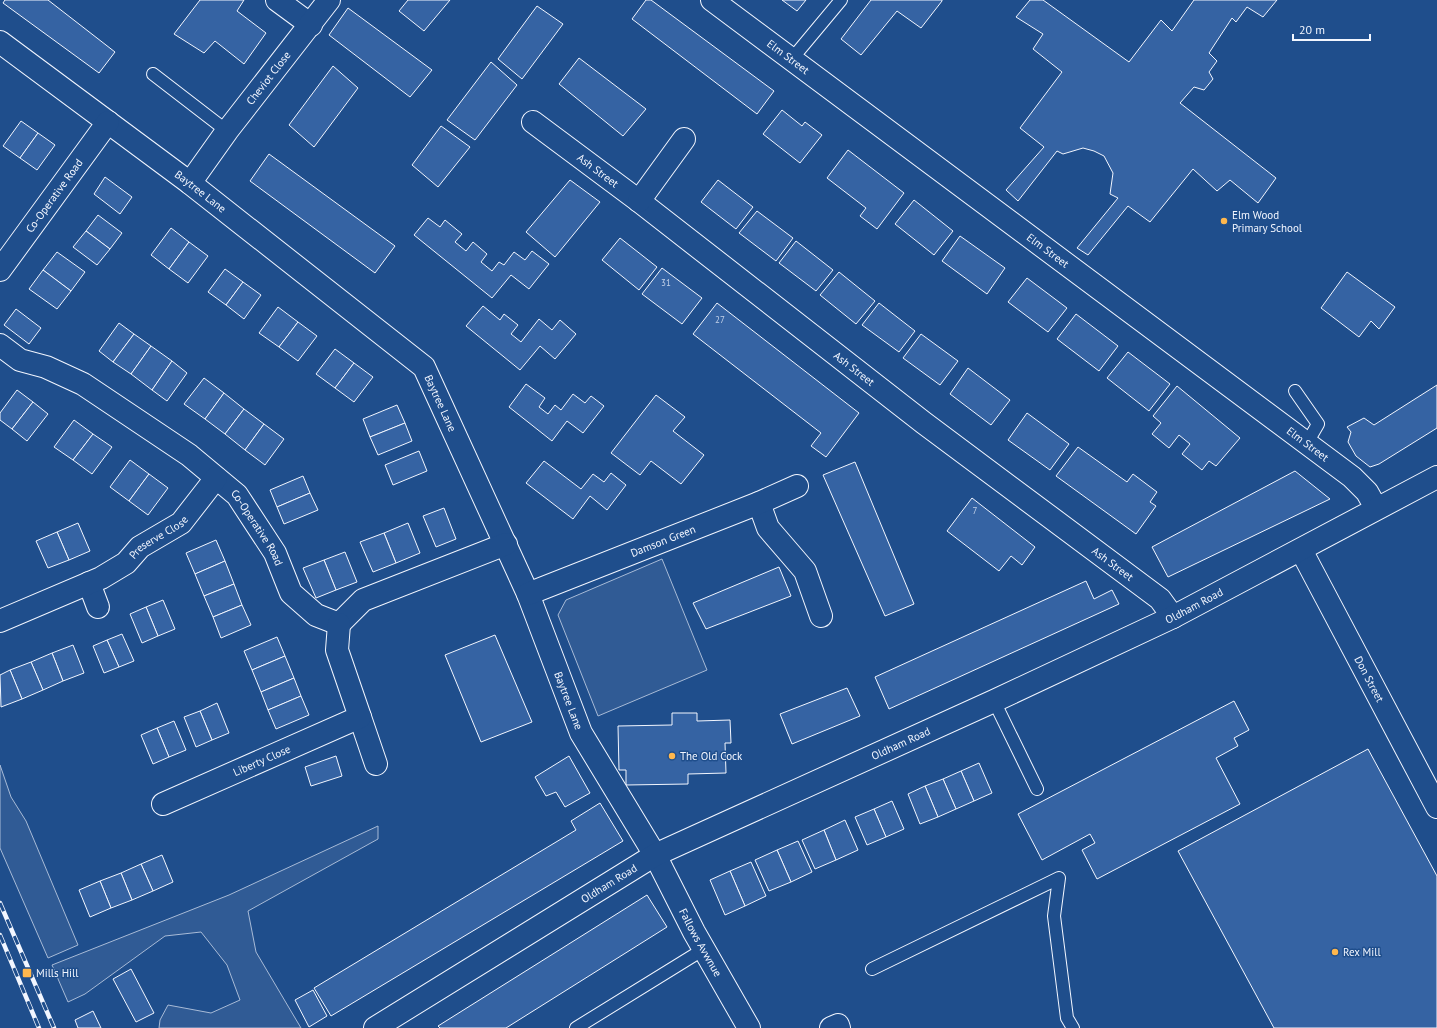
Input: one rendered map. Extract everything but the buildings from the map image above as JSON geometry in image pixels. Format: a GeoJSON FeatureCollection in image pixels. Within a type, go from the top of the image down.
{"type":"FeatureCollection","features":[{"type":"Feature","properties":{"kind":"street"},"geometry":{"type":"LineString","coordinates":[[277,0],[311,25]]}},
{"type":"Feature","properties":{"kind":"street","name":"Cheviot Close"},"geometry":{"type":"LineString","coordinates":[[190,183],[227,131],[329,0]]}},
{"type":"Feature","properties":{"kind":"street","name":"Elm Street"},"geometry":{"type":"LineString","coordinates":[[712,0],[1307,443],[1360,484],[1376,508]]}},
{"type":"Feature","properties":{"kind":"street","name":"Baytree Lane"},"geometry":{"type":"LineString","coordinates":[[0,42],[190,183],[424,367],[528,594],[581,733],[655,855]]}},
{"type":"Feature","properties":{"kind":"street","name":"Co-Operative Road"},"geometry":{"type":"LineString","coordinates":[[0,270],[108,122]]}},
{"type":"Feature","properties":{"kind":"street","name":"Ash Street"},"geometry":{"type":"LineString","coordinates":[[533,122],[639,201],[924,423],[1160,599],[1173,617]]}},
{"type":"Feature","properties":{"kind":"street"},"geometry":{"type":"LineString","coordinates":[[639,201],[684,139]]}},
{"type":"Feature","properties":{"kind":"street","name":"Co-Operative Road"},"geometry":{"type":"LineString","coordinates":[[0,346],[20,360],[46,367],[83,384],[189,455],[237,495],[276,553],[291,593],[316,615],[339,624]]}},
{"type":"Feature","properties":{"kind":"street","name":"Oldham Road"},"geometry":{"type":"LineString","coordinates":[[375,1028],[655,855],[994,701],[1173,617],[1437,477]]}},
{"type":"Feature","properties":{"kind":"street","name":"Preserve Close"},"geometry":{"type":"LineString","coordinates":[[0,621],[101,578],[126,563],[140,547],[181,523],[216,478]]}},
{"type":"Feature","properties":{"kind":"street","name":"Damson Green"},"geometry":{"type":"LineString","coordinates":[[528,594],[759,503],[797,486]]}},
{"type":"Feature","properties":{"kind":"street"},"geometry":{"type":"LineString","coordinates":[[759,503],[768,528],[805,571],[821,616]]}},
{"type":"Feature","properties":{"kind":"street"},"geometry":{"type":"LineString","coordinates":[[376,764],[338,650],[339,624],[363,600],[506,544]]}},
{"type":"Feature","properties":{"kind":"street","name":"Don Street"},"geometry":{"type":"LineString","coordinates":[[1301,550],[1437,807]]}},
{"type":"Feature","properties":{"kind":"street"},"geometry":{"type":"LineString","coordinates":[[89,583],[98,607]]}},
{"type":"Feature","properties":{"kind":"street","name":"Liberty Close"},"geometry":{"type":"LineString","coordinates":[[163,804],[360,717]]}},
{"type":"Feature","properties":{"kind":"street","name":"Fallows Avwnue"},"geometry":{"type":"LineString","coordinates":[[655,855],[704,949],[749,1028]]}},
{"type":"Feature","properties":{"kind":"street"},"geometry":{"type":"LineString","coordinates":[[831,1028],[838,1025],[839,1028]]}},
{"type":"Feature","properties":{"kind":"lane"},"geometry":{"type":"LineString","coordinates":[[791,60],[841,0]]}},
{"type":"Feature","properties":{"kind":"lane"},"geometry":{"type":"LineString","coordinates":[[153,74],[227,131]]}},
{"type":"Feature","properties":{"kind":"lane"},"geometry":{"type":"LineString","coordinates":[[1295,391],[1318,424],[1307,443]]}},
{"type":"Feature","properties":{"kind":"lane"},"geometry":{"type":"LineString","coordinates":[[994,701],[1038,788]]}},
{"type":"Feature","properties":{"kind":"lane"},"geometry":{"type":"LineString","coordinates":[[872,969],[1059,878],[1054,916],[1068,1018],[1073,1028]]}},
{"type":"Feature","properties":{"kind":"lane"},"geometry":{"type":"LineString","coordinates":[[576,1028],[704,949]]}},
{"type":"Feature","properties":{"kind":"shaded area"},"geometry":{"type":"Polygon","coordinates":[[[662,559],[707,670],[598,716],[558,615],[566,600],[662,559]]]}},
{"type":"Feature","properties":{"kind":"shaded area"},"geometry":{"type":"Polygon","coordinates":[[[0,765],[11,797],[26,821],[78,945],[48,958],[0,848],[0,765]]]}},
{"type":"Feature","properties":{"kind":"shaded area"},"geometry":{"type":"Polygon","coordinates":[[[378,826],[378,839],[248,911],[256,952],[301,1028],[159,1028],[160,1020],[168,1005],[211,1013],[240,1000],[227,965],[201,932],[165,936],[85,994],[68,1002],[52,965],[229,895],[378,826]]]}},
{"type":"Feature","properties":{"kind":"railway"},"geometry":{"type":"LineString","coordinates":[[0,903],[54,1028]]}},
{"type":"Feature","properties":{"kind":"railway"},"geometry":{"type":"LineString","coordinates":[[0,935],[39,1028]]}},
{"type":"Feature","properties":{"kind":"place","name":"Elm Wood Primary School"},"geometry":{"type":"Point","coordinates":[1224,221]}},
{"type":"Feature","properties":{"kind":"place","name":"The Old Cock"},"geometry":{"type":"Point","coordinates":[672,756]}},
{"type":"Feature","properties":{"kind":"place","name":"Rex Mill"},"geometry":{"type":"Point","coordinates":[1335,952]}},
{"type":"Feature","properties":{"kind":"place","name":"Mills Hill"},"geometry":{"type":"Point","coordinates":[27,973]}}]}
